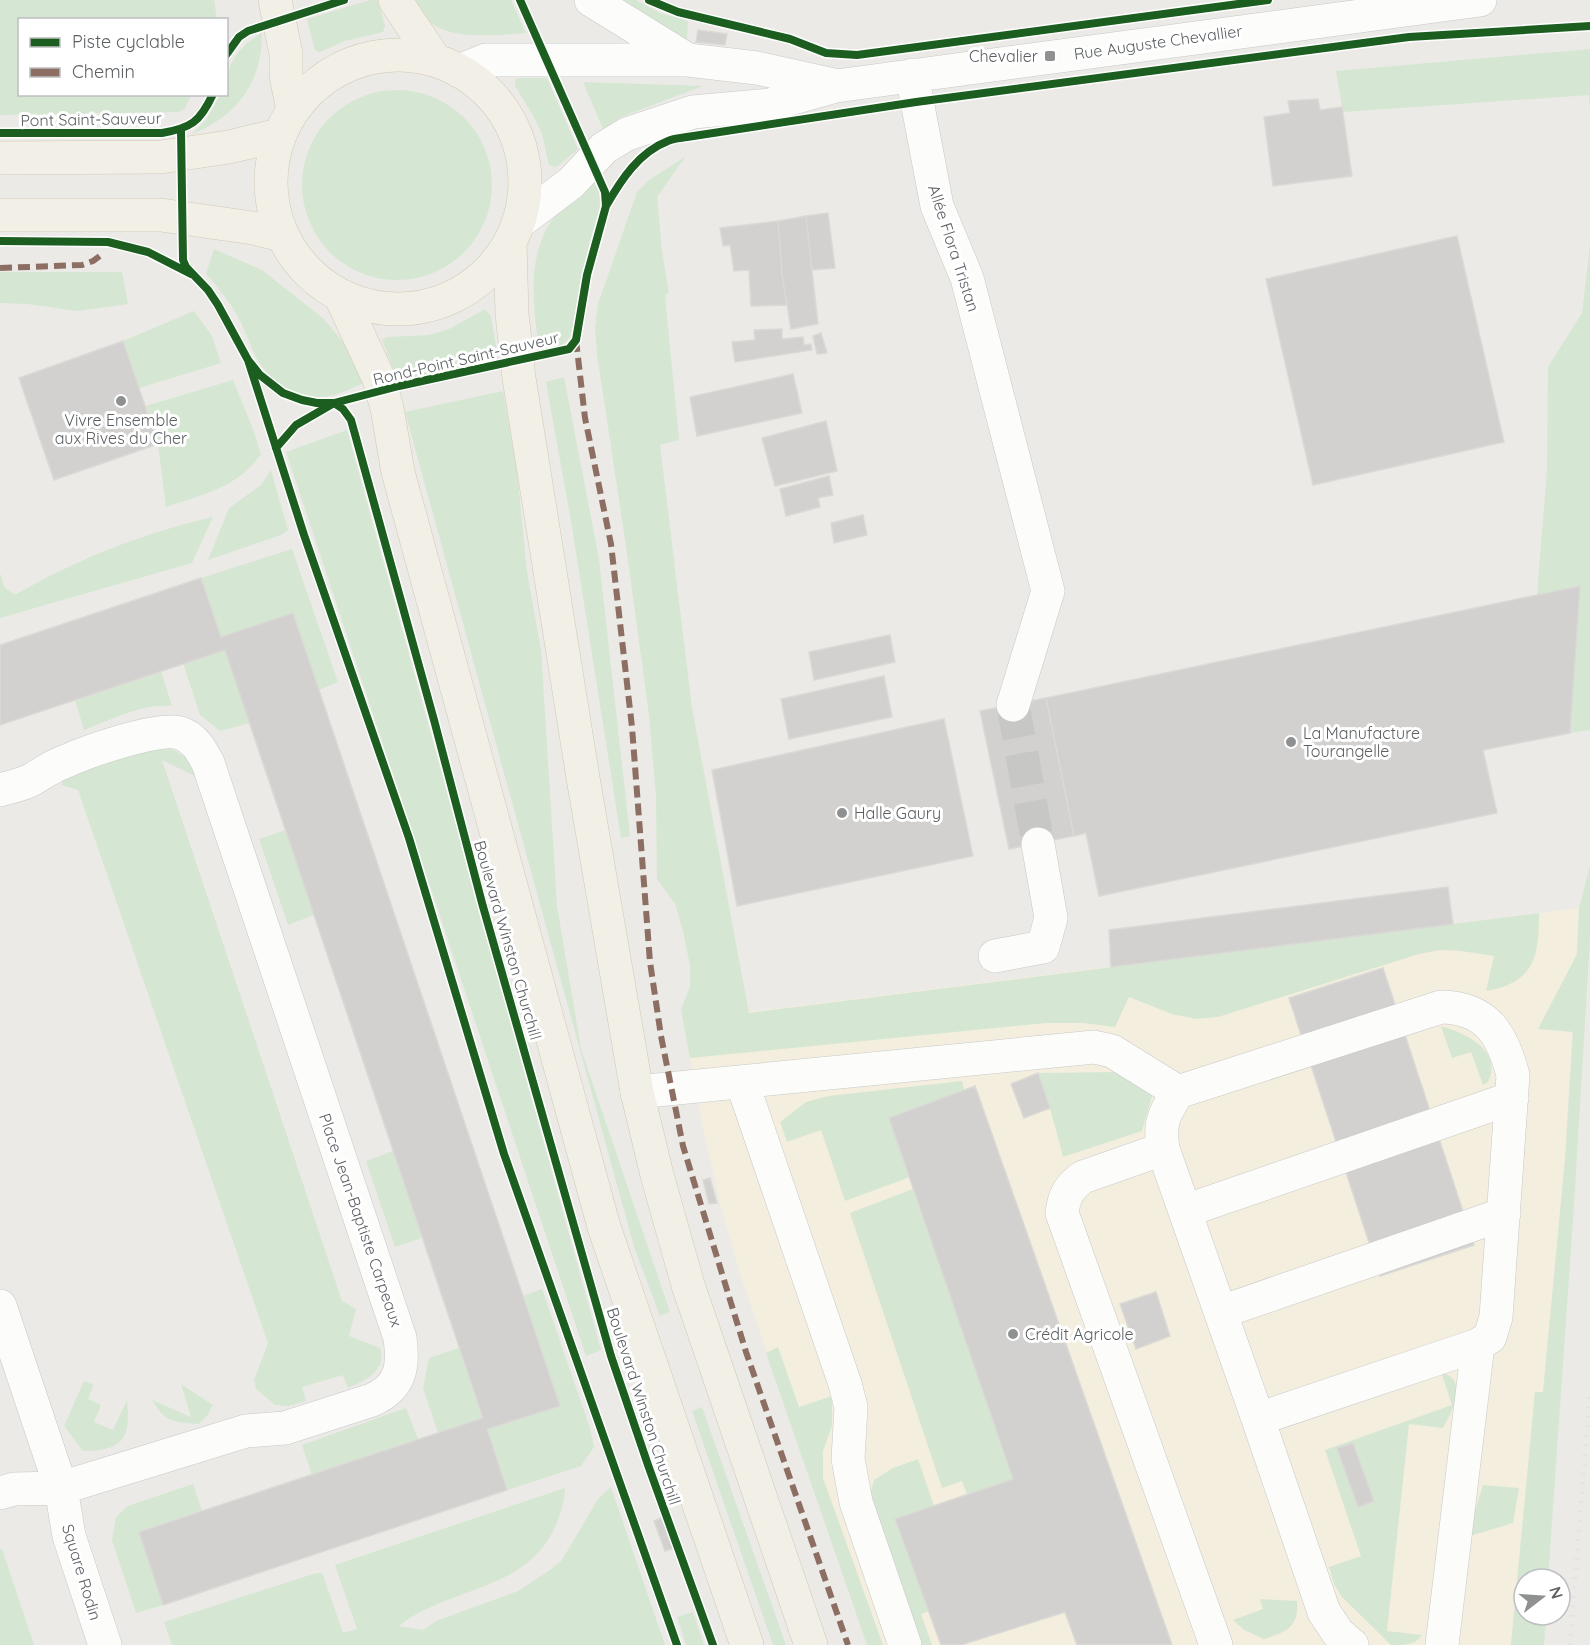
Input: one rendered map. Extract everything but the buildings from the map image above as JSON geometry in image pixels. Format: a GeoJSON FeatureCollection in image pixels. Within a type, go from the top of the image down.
{"type":"FeatureCollection","features":[{"type":"Feature","properties":{"kind":"main road"},"geometry":{"type":"LineString","coordinates":[[275,0],[286,54],[286,123]]}},
{"type":"Feature","properties":{"kind":"main road"},"geometry":{"type":"LineString","coordinates":[[395,0],[447,66],[488,92],[509,120],[522,153],[525,188],[514,233],[512,314],[519,378],[637,1092],[657,1175],[688,1285],[811,1645]]}},
{"type":"Feature","properties":{"kind":"main road"},"geometry":{"type":"LineString","coordinates":[[447,66],[400,56],[382,56],[356,62],[332,74],[310,90],[286,123],[271,168],[272,202],[282,235],[297,259],[316,279],[340,296],[382,309],[404,310],[426,307],[447,300],[475,283],[497,261],[514,233]]}},
{"type":"Feature","properties":{"kind":"main road"},"geometry":{"type":"LineString","coordinates":[[0,158],[161,157],[229,147],[286,123]]}},
{"type":"Feature","properties":{"kind":"main road"},"geometry":{"type":"LineString","coordinates":[[0,216],[160,215],[253,228],[282,235]]}},
{"type":"Feature","properties":{"kind":"main road","name":"Boulevard Winston Churchill"},"geometry":{"type":"LineString","coordinates":[[340,296],[367,350],[382,391],[398,472],[604,1227],[747,1645]]}},
{"type":"Feature","properties":{"kind":"street","name":"Rue Auguste Chevallier"},"geometry":{"type":"LineString","coordinates":[[591,0],[688,60]]}},
{"type":"Feature","properties":{"kind":"street","name":"Rue Auguste Chevallier"},"geometry":{"type":"LineString","coordinates":[[514,233],[571,183],[604,148],[627,134],[693,112],[769,105],[836,86],[912,75],[1480,0]]}},
{"type":"Feature","properties":{"kind":"street","name":"Rue Auguste Chevallier"},"geometry":{"type":"LineString","coordinates":[[447,66],[486,60],[688,60],[757,68],[836,86]]}},
{"type":"Feature","properties":{"kind":"street","name":"Allée Flora Tristan"},"geometry":{"type":"LineString","coordinates":[[912,75],[937,206],[967,278],[1048,591],[1013,705]]}},
{"type":"Feature","properties":{"kind":"street","name":"Place Jean-Baptiste Carpeaux"},"geometry":{"type":"LineString","coordinates":[[0,790],[28,781],[62,762],[149,733],[165,731],[180,733],[193,740],[201,750],[208,763],[400,1338],[402,1352],[402,1366],[392,1388],[384,1395],[372,1400],[285,1428],[246,1431],[61,1488]]}},
{"type":"Feature","properties":{"kind":"street"},"geometry":{"type":"LineString","coordinates":[[995,956],[1043,947],[1051,918],[1038,844]]}},
{"type":"Feature","properties":{"kind":"street"},"geometry":{"type":"LineString","coordinates":[[1258,1419],[1478,1345],[1490,1337],[1496,1317],[1513,1075],[1508,1054],[1497,1032],[1480,1016],[1459,1007],[1442,1007],[1178,1092],[1162,1122],[1163,1149],[1324,1612],[1340,1643]]}},
{"type":"Feature","properties":{"kind":"street"},"geometry":{"type":"LineString","coordinates":[[637,1092],[1094,1047],[1112,1051],[1178,1092]]}},
{"type":"Feature","properties":{"kind":"street"},"geometry":{"type":"LineString","coordinates":[[742,1082],[845,1384],[851,1407],[848,1459],[850,1479],[905,1645]]}},
{"type":"Feature","properties":{"kind":"street"},"geometry":{"type":"LineString","coordinates":[[1185,1210],[1512,1098]]}},
{"type":"Feature","properties":{"kind":"street"},"geometry":{"type":"LineString","coordinates":[[1163,1149],[1083,1177],[1073,1185],[1064,1198],[1062,1213],[1216,1645]]}},
{"type":"Feature","properties":{"kind":"street"},"geometry":{"type":"LineString","coordinates":[[1221,1312],[1504,1214]]}},
{"type":"Feature","properties":{"kind":"street"},"geometry":{"type":"LineString","coordinates":[[0,1306],[61,1488],[14,1489],[0,1493]]}},
{"type":"Feature","properties":{"kind":"street"},"geometry":{"type":"LineString","coordinates":[[1442,1645],[1478,1345]]}},
{"type":"Feature","properties":{"kind":"street","name":"Square Rodin"},"geometry":{"type":"LineString","coordinates":[[61,1488],[69,1536],[105,1645]]}},
{"type":"Feature","properties":{"kind":"shaded area"},"geometry":{"type":"Polygon","coordinates":[[[1579,908],[1565,1159],[1543,1392],[1535,1393],[1518,1567],[1512,1567],[1511,1645],[867,1645],[739,1271],[703,1129],[683,1020],[1579,908]]]}},
{"type":"Feature","properties":{"kind":"green space"},"geometry":{"type":"Polygon","coordinates":[[[0,0],[214,0],[217,18],[18,18],[18,96],[191,96],[185,109],[178,112],[0,115],[0,0]]]}},
{"type":"Feature","properties":{"kind":"green space"},"geometry":{"type":"Polygon","coordinates":[[[370,0],[378,0],[385,26],[383,32],[345,41],[320,52],[315,50],[307,19],[370,0]]]}},
{"type":"Feature","properties":{"kind":"green space"},"geometry":{"type":"Polygon","coordinates":[[[414,0],[511,0],[526,33],[474,35],[448,31],[428,20],[414,0]]]}},
{"type":"Feature","properties":{"kind":"green space"},"geometry":{"type":"Polygon","coordinates":[[[615,0],[636,0],[660,13],[688,21],[686,50],[615,0]]]}},
{"type":"Feature","properties":{"kind":"green space"},"geometry":{"type":"Polygon","coordinates":[[[262,33],[258,67],[244,95],[222,118],[192,134],[206,120],[219,96],[228,96],[228,74],[234,58],[262,33]]]}},
{"type":"Feature","properties":{"kind":"green space"},"geometry":{"type":"Polygon","coordinates":[[[1590,49],[1590,113],[1589,95],[1343,112],[1336,71],[1590,49]]]}},
{"type":"Feature","properties":{"kind":"green space"},"geometry":{"type":"Polygon","coordinates":[[[547,78],[578,149],[558,166],[549,165],[541,132],[515,86],[515,80],[547,78]]]}},
{"type":"Feature","properties":{"kind":"green space"},"geometry":{"type":"Polygon","coordinates":[[[583,82],[703,86],[621,117],[603,129],[583,82]]]}},
{"type":"Feature","properties":{"kind":"green space"},"geometry":{"type":"Polygon","coordinates":[[[397,90],[433,97],[450,106],[464,118],[476,132],[485,149],[492,185],[485,221],[476,238],[464,252],[450,264],[433,273],[397,280],[361,273],[344,264],[330,252],[318,238],[309,221],[302,185],[309,149],[318,132],[330,118],[344,106],[361,97],[397,90]]]}},
{"type":"Feature","properties":{"kind":"green space"},"geometry":{"type":"Polygon","coordinates":[[[685,157],[657,197],[669,293],[665,295],[679,440],[660,445],[692,708],[749,1013],[1539,913],[1535,955],[1524,974],[1502,987],[1486,991],[1494,956],[1440,950],[1419,954],[1218,1017],[1196,1019],[1172,1014],[1129,997],[1115,1027],[1083,1023],[1046,1023],[690,1058],[681,1010],[690,986],[690,966],[675,904],[657,879],[656,797],[649,715],[595,328],[598,304],[637,192],[649,180],[685,157]]]}},
{"type":"Feature","properties":{"kind":"green space"},"geometry":{"type":"Polygon","coordinates":[[[594,177],[599,189],[600,208],[590,240],[571,334],[562,345],[539,350],[534,279],[540,245],[557,213],[594,177]]]}},
{"type":"Feature","properties":{"kind":"green space"},"geometry":{"type":"Polygon","coordinates":[[[1590,245],[1590,730],[1570,733],[1580,586],[1537,595],[1547,470],[1548,367],[1582,313],[1590,245]]]}},
{"type":"Feature","properties":{"kind":"green space"},"geometry":{"type":"Polygon","coordinates":[[[214,249],[262,270],[324,319],[348,348],[364,383],[338,394],[319,397],[298,393],[279,384],[271,377],[258,361],[234,309],[206,274],[214,249]]]}},
{"type":"Feature","properties":{"kind":"green space"},"geometry":{"type":"Polygon","coordinates":[[[0,272],[122,272],[128,304],[78,311],[0,303],[0,272]]]}},
{"type":"Feature","properties":{"kind":"green space"},"geometry":{"type":"Polygon","coordinates":[[[485,309],[491,316],[498,359],[441,377],[398,381],[382,340],[388,337],[429,335],[449,329],[485,309]]]}},
{"type":"Feature","properties":{"kind":"green space"},"geometry":{"type":"Polygon","coordinates":[[[194,311],[212,336],[221,363],[139,388],[123,341],[194,311]]]}},
{"type":"Feature","properties":{"kind":"green space"},"geometry":{"type":"Polygon","coordinates":[[[564,377],[599,559],[630,836],[621,838],[572,527],[546,382],[564,377]]]}},
{"type":"Feature","properties":{"kind":"green space"},"geometry":{"type":"Polygon","coordinates":[[[233,380],[261,454],[252,466],[231,482],[166,507],[158,444],[146,406],[233,380]]]}},
{"type":"Feature","properties":{"kind":"green space"},"geometry":{"type":"Polygon","coordinates":[[[503,391],[517,470],[527,572],[541,650],[557,906],[581,1049],[670,1312],[660,1316],[635,1250],[405,412],[503,391]]]}},
{"type":"Feature","properties":{"kind":"green space"},"geometry":{"type":"Polygon","coordinates":[[[347,430],[601,1350],[586,1356],[286,452],[347,430]]]}},
{"type":"Feature","properties":{"kind":"green space"},"geometry":{"type":"Polygon","coordinates":[[[271,470],[288,530],[281,535],[208,560],[229,508],[261,485],[271,470]]]}},
{"type":"Feature","properties":{"kind":"green space"},"geometry":{"type":"Polygon","coordinates":[[[213,517],[192,563],[0,618],[0,573],[4,587],[15,595],[111,548],[187,523],[213,517]]]}},
{"type":"Feature","properties":{"kind":"green space"},"geometry":{"type":"Polygon","coordinates":[[[292,549],[338,682],[319,690],[293,614],[221,637],[201,578],[292,549]]]}},
{"type":"Feature","properties":{"kind":"green space"},"geometry":{"type":"Polygon","coordinates":[[[225,650],[250,723],[220,731],[200,715],[183,663],[225,650]]]}},
{"type":"Feature","properties":{"kind":"green space"},"geometry":{"type":"Polygon","coordinates":[[[161,671],[172,706],[138,710],[84,730],[75,700],[161,671]]]}},
{"type":"Feature","properties":{"kind":"green space"},"geometry":{"type":"Polygon","coordinates":[[[165,746],[187,759],[201,779],[162,760],[342,1301],[356,1309],[349,1336],[380,1348],[380,1363],[377,1369],[361,1382],[348,1388],[343,1375],[302,1387],[306,1401],[289,1406],[275,1405],[256,1389],[254,1380],[268,1343],[78,790],[61,785],[68,773],[165,746]]]}},
{"type":"Feature","properties":{"kind":"green space"},"geometry":{"type":"Polygon","coordinates":[[[286,830],[314,915],[288,925],[259,839],[286,830]]]}},
{"type":"Feature","properties":{"kind":"green space"},"geometry":{"type":"Polygon","coordinates":[[[1590,866],[1590,939],[1549,1567],[1518,1567],[1535,1392],[1543,1392],[1565,1159],[1573,1032],[1538,1029],[1577,954],[1579,908],[1590,866]]]}},
{"type":"Feature","properties":{"kind":"green space"},"geometry":{"type":"Polygon","coordinates":[[[1441,1026],[1470,1038],[1486,1052],[1491,1071],[1488,1082],[1483,1085],[1471,1052],[1452,1058],[1441,1026]]]}},
{"type":"Feature","properties":{"kind":"green space"},"geometry":{"type":"Polygon","coordinates":[[[1118,1072],[1152,1096],[1142,1131],[1063,1157],[1038,1073],[1118,1072]]]}},
{"type":"Feature","properties":{"kind":"green space"},"geometry":{"type":"Polygon","coordinates":[[[962,1081],[964,1090],[889,1118],[910,1177],[845,1201],[821,1130],[787,1142],[780,1122],[806,1102],[829,1096],[962,1081]]]}},
{"type":"Feature","properties":{"kind":"green space"},"geometry":{"type":"Polygon","coordinates":[[[393,1151],[422,1238],[395,1247],[366,1161],[393,1151]]]}},
{"type":"Feature","properties":{"kind":"green space"},"geometry":{"type":"Polygon","coordinates":[[[913,1189],[1013,1479],[967,1494],[962,1481],[942,1488],[850,1213],[913,1189]]]}},
{"type":"Feature","properties":{"kind":"green space"},"geometry":{"type":"Polygon","coordinates":[[[542,1289],[590,1428],[594,1447],[581,1466],[507,1490],[487,1429],[559,1405],[523,1296],[542,1289]]]}},
{"type":"Feature","properties":{"kind":"green space"},"geometry":{"type":"Polygon","coordinates":[[[778,1347],[799,1407],[832,1396],[832,1426],[823,1451],[823,1478],[883,1645],[867,1645],[766,1353],[778,1347]]]}},
{"type":"Feature","properties":{"kind":"green space"},"geometry":{"type":"Polygon","coordinates":[[[459,1348],[483,1418],[438,1433],[423,1388],[429,1358],[459,1348]]]}},
{"type":"Feature","properties":{"kind":"green space"},"geometry":{"type":"Polygon","coordinates":[[[1441,1372],[1450,1376],[1457,1388],[1451,1413],[1443,1428],[1409,1424],[1387,1631],[1422,1635],[1413,1643],[1391,1645],[1342,1597],[1334,1584],[1329,1567],[1361,1556],[1325,1450],[1452,1405],[1441,1372]],[[1353,1443],[1338,1448],[1358,1507],[1373,1501],[1353,1443]]]}},
{"type":"Feature","properties":{"kind":"green space"},"geometry":{"type":"Polygon","coordinates":[[[84,1381],[94,1385],[88,1399],[101,1405],[94,1422],[113,1430],[127,1400],[125,1433],[122,1440],[107,1449],[83,1451],[64,1426],[84,1381]]]}},
{"type":"Feature","properties":{"kind":"green space"},"geometry":{"type":"Polygon","coordinates":[[[181,1384],[213,1405],[199,1424],[171,1420],[152,1400],[191,1417],[181,1384]]]}},
{"type":"Feature","properties":{"kind":"green space"},"geometry":{"type":"Polygon","coordinates":[[[702,1407],[786,1645],[773,1645],[692,1411],[702,1407]]]}},
{"type":"Feature","properties":{"kind":"green space"},"geometry":{"type":"Polygon","coordinates":[[[406,1408],[418,1439],[312,1475],[302,1445],[406,1408]]]}},
{"type":"Feature","properties":{"kind":"green space"},"geometry":{"type":"Polygon","coordinates":[[[918,1459],[934,1506],[895,1519],[929,1611],[921,1614],[932,1645],[918,1645],[869,1498],[874,1480],[893,1468],[918,1459]]]}},
{"type":"Feature","properties":{"kind":"green space"},"geometry":{"type":"Polygon","coordinates":[[[193,1484],[202,1511],[139,1532],[163,1605],[136,1613],[112,1540],[116,1517],[128,1506],[193,1484]]]}},
{"type":"Feature","properties":{"kind":"green space"},"geometry":{"type":"Polygon","coordinates":[[[1483,1485],[1519,1488],[1513,1523],[1467,1537],[1483,1485]]]}},
{"type":"Feature","properties":{"kind":"green space"},"geometry":{"type":"Polygon","coordinates":[[[611,1487],[665,1645],[172,1645],[164,1622],[320,1573],[323,1575],[343,1633],[357,1629],[335,1565],[565,1488],[562,1509],[555,1528],[534,1557],[517,1570],[498,1580],[437,1604],[399,1626],[423,1630],[436,1621],[518,1591],[550,1570],[562,1560],[598,1499],[611,1487]]]}},
{"type":"Feature","properties":{"kind":"green space"},"geometry":{"type":"Polygon","coordinates":[[[0,1549],[2,1549],[34,1645],[0,1645],[0,1549]]]}},
{"type":"Feature","properties":{"kind":"green space"},"geometry":{"type":"Polygon","coordinates":[[[1260,1599],[1297,1601],[1294,1623],[1285,1631],[1264,1639],[1244,1630],[1233,1620],[1263,1609],[1260,1599]]]}},
{"type":"Feature","properties":{"kind":"green space"},"geometry":{"type":"Polygon","coordinates":[[[693,1612],[704,1645],[686,1645],[677,1617],[693,1612]]]}},
{"type":"Feature","properties":{"kind":"green space"},"geometry":{"type":"Polygon","coordinates":[[[1513,1627],[1545,1627],[1544,1645],[1511,1645],[1513,1627]]]}},
{"type":"Feature","properties":{"kind":"tunnel"},"geometry":{"type":"LineString","coordinates":[[1013,705],[1038,844]]}},
{"type":"Feature","properties":{"kind":"railway"},"geometry":{"type":"LineString","coordinates":[[1570,1645],[1590,1389]]}},
{"type":"Feature","properties":{"kind":"marked path"},"geometry":{"type":"LineString","coordinates":[[0,268],[82,265],[104,253]]}},
{"type":"Feature","properties":{"kind":"marked path"},"geometry":{"type":"LineString","coordinates":[[576,340],[585,418],[611,544],[632,727],[650,962],[661,1036],[683,1146],[746,1352],[848,1645]]}},
{"type":"Feature","properties":{"kind":"cycle path"},"geometry":{"type":"LineString","coordinates":[[228,52],[239,37],[248,31],[344,0]]}},
{"type":"Feature","properties":{"kind":"cycle path","name":"Rond-Point Saint-Sauveur"},"geometry":{"type":"LineString","coordinates":[[181,130],[183,260],[186,267],[208,290],[218,305],[248,360],[260,375],[283,393],[317,403],[334,403],[399,386],[569,349],[576,340],[587,275],[606,206],[605,192],[520,0]]}},
{"type":"Feature","properties":{"kind":"cycle path"},"geometry":{"type":"LineString","coordinates":[[649,0],[678,12],[790,39],[826,53],[857,55],[1268,0]]}},
{"type":"Feature","properties":{"kind":"cycle path"},"geometry":{"type":"LineString","coordinates":[[606,206],[618,186],[648,152],[675,139],[916,102],[1409,37],[1590,26]]}},
{"type":"Feature","properties":{"kind":"cycle path","name":"Pont Saint-Sauveur"},"geometry":{"type":"LineString","coordinates":[[0,133],[162,133],[180,129],[194,122],[204,111],[212,96]]}},
{"type":"Feature","properties":{"kind":"cycle path"},"geometry":{"type":"LineString","coordinates":[[0,241],[108,242],[148,252],[191,274]]}},
{"type":"Feature","properties":{"kind":"cycle path"},"geometry":{"type":"LineString","coordinates":[[248,360],[304,535],[409,838],[504,1154],[677,1645]]}},
{"type":"Feature","properties":{"kind":"cycle path"},"geometry":{"type":"LineString","coordinates":[[276,448],[296,425],[334,403],[343,409],[351,420],[482,903],[611,1356],[713,1645]]}},
{"type":"Feature","properties":{"kind":"place","name":"Chevalier"},"geometry":{"type":"Point","coordinates":[1050,56]}},
{"type":"Feature","properties":{"kind":"place","name":"Vivre Ensemble aux Rives du Cher"},"geometry":{"type":"Point","coordinates":[121,401]}},
{"type":"Feature","properties":{"kind":"place","name":"La Manufacture Tourangelle"},"geometry":{"type":"Point","coordinates":[1291,742]}},
{"type":"Feature","properties":{"kind":"place","name":"Halle Gaury"},"geometry":{"type":"Point","coordinates":[842,813]}},
{"type":"Feature","properties":{"kind":"place","name":"Crédit Agricole"},"geometry":{"type":"Point","coordinates":[1013,1334]}}]}
